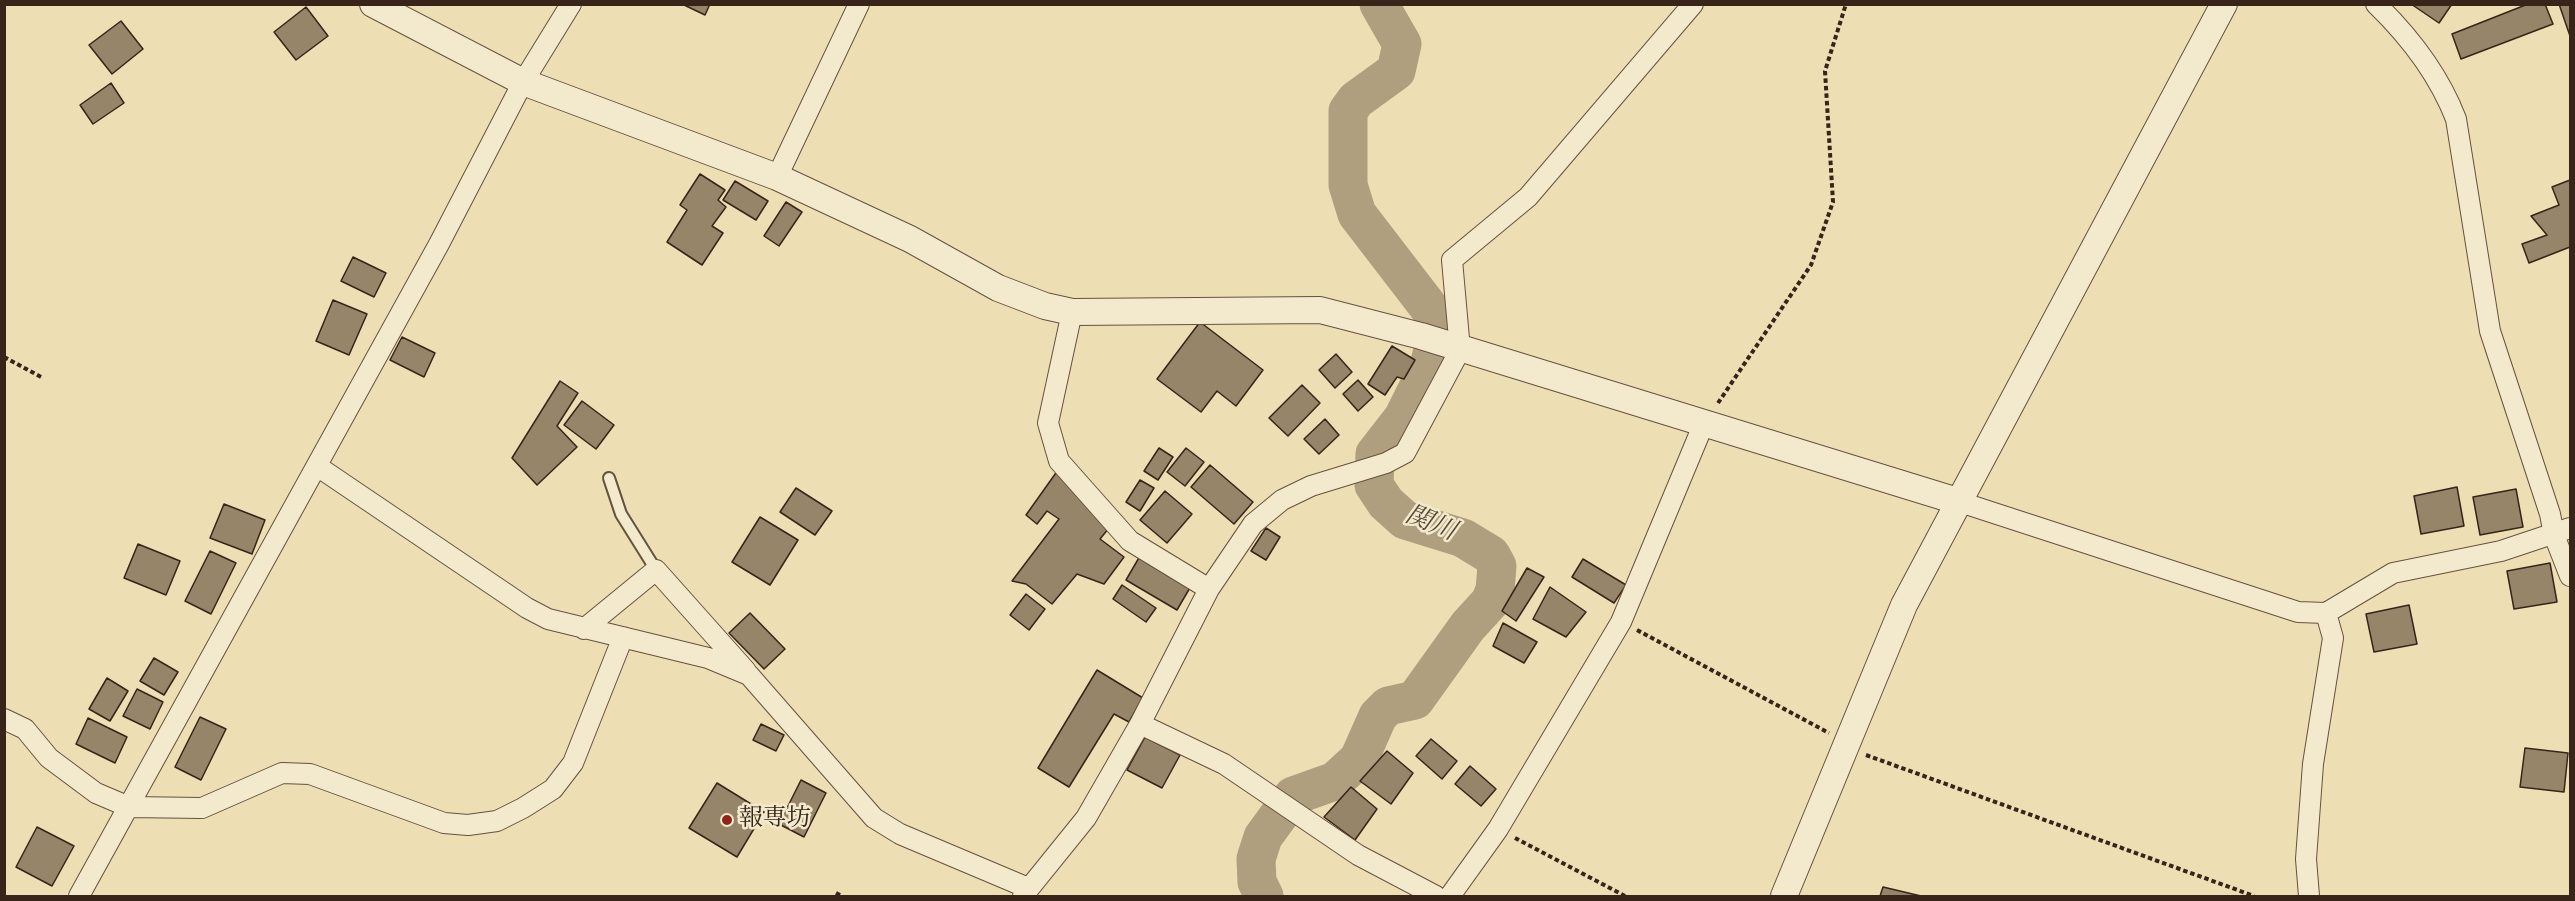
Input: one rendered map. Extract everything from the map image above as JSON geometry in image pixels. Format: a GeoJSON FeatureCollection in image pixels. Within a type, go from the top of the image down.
{"type":"FeatureCollection","features":[{"type":"Feature","properties":{"kind":"street"},"geometry":{"type":"LineString","coordinates":[[79,897],[439,244],[523,82],[571,4]]}},
{"type":"Feature","properties":{"kind":"street"},"geometry":{"type":"LineString","coordinates":[[777,177],[859,4]]}},
{"type":"Feature","properties":{"kind":"street"},"geometry":{"type":"LineString","coordinates":[[584,629],[656,570],[873,818],[900,834],[1026,892],[1086,818],[1140,724],[1209,589],[1252,524],[1282,500],[1311,486],[1376,466],[1405,453],[1453,348],[1452,260],[1528,197],[1693,4]]}},
{"type":"Feature","properties":{"kind":"street"},"geometry":{"type":"LineString","coordinates":[[1784,897],[1904,606],[1957,501],[2224,4]]}},
{"type":"Feature","properties":{"kind":"street"},"geometry":{"type":"LineString","coordinates":[[2376,4],[2393,21],[2445,90],[2456,119],[2490,331],[2550,514],[2562,532],[2571,576]]}},
{"type":"Feature","properties":{"kind":"street"},"geometry":{"type":"LineString","coordinates":[[382,6],[523,82],[777,177],[910,239],[998,288],[1045,306],[1072,312],[1320,310],[1421,336],[1453,348],[1957,501],[2298,612],[2326,613],[2392,573],[2501,551],[2562,532]]}},
{"type":"Feature","properties":{"kind":"street"},"geometry":{"type":"LineString","coordinates":[[1072,312],[1048,423],[1059,461],[1130,542],[1209,589]]}},
{"type":"Feature","properties":{"kind":"street"},"geometry":{"type":"LineString","coordinates":[[1450,897],[1498,829],[1621,622],[1704,423]]}},
{"type":"Feature","properties":{"kind":"street"},"geometry":{"type":"LineString","coordinates":[[317,466],[527,608],[548,619],[708,658],[749,675]]}},
{"type":"Feature","properties":{"kind":"street"},"geometry":{"type":"LineString","coordinates":[[2309,897],[2306,859],[2313,764],[2333,638],[2326,613]]}},
{"type":"Feature","properties":{"kind":"street"},"geometry":{"type":"LineString","coordinates":[[4,719],[25,729],[49,758],[96,793],[129,807],[202,808],[282,773],[310,774],[444,823],[468,825],[497,821],[553,789],[573,763],[622,637]]}},
{"type":"Feature","properties":{"kind":"street"},"geometry":{"type":"LineString","coordinates":[[1140,724],[1224,764],[1275,796],[1297,814],[1358,855],[1436,897]]}},
{"type":"Feature","properties":{"kind":"lane"},"geometry":{"type":"LineString","coordinates":[[609,478],[621,514],[656,570]]}},
{"type":"Feature","properties":{"kind":"path"},"geometry":{"type":"LineString","coordinates":[[1704,423],[1811,264],[1833,202],[1825,71],[1846,4]]}},
{"type":"Feature","properties":{"kind":"path"},"geometry":{"type":"LineString","coordinates":[[4,357],[43,378]]}},
{"type":"Feature","properties":{"kind":"path"},"geometry":{"type":"LineString","coordinates":[[1621,622],[1874,758],[2254,897]]}},
{"type":"Feature","properties":{"kind":"path"},"geometry":{"type":"LineString","coordinates":[[1498,829],[1625,897]]}},
{"type":"Feature","properties":{"kind":"path"},"geometry":{"type":"LineString","coordinates":[[837,893],[842,897]]}},
{"type":"Feature","properties":{"kind":"building"},"geometry":{"type":"Polygon","coordinates":[[[682,4],[710,4],[705,15],[682,4]]]}},
{"type":"Feature","properties":{"kind":"building"},"geometry":{"type":"Polygon","coordinates":[[[2411,4],[2452,4],[2439,23],[2411,4]]]}},
{"type":"Feature","properties":{"kind":"building"},"geometry":{"type":"Polygon","coordinates":[[[2528,4],[2545,4],[2553,24],[2461,59],[2452,34],[2528,4]]]}},
{"type":"Feature","properties":{"kind":"building"},"geometry":{"type":"Polygon","coordinates":[[[2559,4],[2570,4],[2570,36],[2559,4]]]}},
{"type":"Feature","properties":{"kind":"building"},"geometry":{"type":"Polygon","coordinates":[[[306,7],[328,36],[296,60],[274,32],[306,7]]]}},
{"type":"Feature","properties":{"kind":"building"},"geometry":{"type":"Polygon","coordinates":[[[121,21],[143,49],[112,74],[89,45],[121,21]]]}},
{"type":"Feature","properties":{"kind":"building"},"geometry":{"type":"Polygon","coordinates":[[[111,83],[124,103],[93,124],[80,105],[111,83]]]}},
{"type":"Feature","properties":{"kind":"building"},"geometry":{"type":"Polygon","coordinates":[[[700,174],[725,190],[718,200],[726,207],[712,226],[723,233],[702,265],[667,242],[687,210],[680,205],[700,174]]]}},
{"type":"Feature","properties":{"kind":"building"},"geometry":{"type":"Polygon","coordinates":[[[2570,180],[2570,247],[2529,263],[2522,244],[2547,235],[2531,216],[2559,205],[2552,187],[2570,180]]]}},
{"type":"Feature","properties":{"kind":"building"},"geometry":{"type":"Polygon","coordinates":[[[735,181],[768,201],[756,220],[723,200],[735,181]]]}},
{"type":"Feature","properties":{"kind":"building"},"geometry":{"type":"Polygon","coordinates":[[[786,202],[802,212],[779,246],[764,236],[786,202]]]}},
{"type":"Feature","properties":{"kind":"building"},"geometry":{"type":"Polygon","coordinates":[[[353,257],[386,273],[374,297],[341,281],[353,257]]]}},
{"type":"Feature","properties":{"kind":"building"},"geometry":{"type":"Polygon","coordinates":[[[333,300],[367,314],[349,355],[316,341],[333,300]]]}},
{"type":"Feature","properties":{"kind":"building"},"geometry":{"type":"Polygon","coordinates":[[[1200,322],[1263,370],[1236,406],[1217,391],[1201,412],[1157,379],[1200,322]]]}},
{"type":"Feature","properties":{"kind":"building"},"geometry":{"type":"Polygon","coordinates":[[[402,337],[435,353],[424,377],[390,360],[402,337]]]}},
{"type":"Feature","properties":{"kind":"building"},"geometry":{"type":"Polygon","coordinates":[[[1392,346],[1415,360],[1404,379],[1397,377],[1385,395],[1368,384],[1392,346]]]}},
{"type":"Feature","properties":{"kind":"building"},"geometry":{"type":"Polygon","coordinates":[[[1336,354],[1352,372],[1335,388],[1319,370],[1336,354]]]}},
{"type":"Feature","properties":{"kind":"building"},"geometry":{"type":"Polygon","coordinates":[[[1358,380],[1373,397],[1358,411],[1343,394],[1358,380]]]}},
{"type":"Feature","properties":{"kind":"building"},"geometry":{"type":"Polygon","coordinates":[[[560,381],[578,393],[557,426],[577,447],[537,485],[512,458],[560,381]]]}},
{"type":"Feature","properties":{"kind":"building"},"geometry":{"type":"Polygon","coordinates":[[[1302,385],[1320,403],[1288,436],[1269,418],[1302,385]]]}},
{"type":"Feature","properties":{"kind":"building"},"geometry":{"type":"Polygon","coordinates":[[[582,401],[614,425],[596,449],[564,425],[582,401]]]}},
{"type":"Feature","properties":{"kind":"building"},"geometry":{"type":"Polygon","coordinates":[[[1325,419],[1339,435],[1319,454],[1304,439],[1325,419]]]}},
{"type":"Feature","properties":{"kind":"building"},"geometry":{"type":"Polygon","coordinates":[[[1159,448],[1173,457],[1158,480],[1144,471],[1159,448]]]}},
{"type":"Feature","properties":{"kind":"building"},"geometry":{"type":"Polygon","coordinates":[[[1186,448],[1204,462],[1185,486],[1167,472],[1186,448]]]}},
{"type":"Feature","properties":{"kind":"building"},"geometry":{"type":"Polygon","coordinates":[[[1210,465],[1253,502],[1234,524],[1191,487],[1210,465]]]}},
{"type":"Feature","properties":{"kind":"building"},"geometry":{"type":"Polygon","coordinates":[[[1058,470],[1109,528],[1100,539],[1124,557],[1104,584],[1077,574],[1052,604],[1026,584],[1012,581],[1059,519],[1047,511],[1037,524],[1026,515],[1058,470]]]}},
{"type":"Feature","properties":{"kind":"building"},"geometry":{"type":"Polygon","coordinates":[[[1140,480],[1154,488],[1140,511],[1126,502],[1140,480]]]}},
{"type":"Feature","properties":{"kind":"building"},"geometry":{"type":"Polygon","coordinates":[[[2457,487],[2464,526],[2421,534],[2414,496],[2457,487]]]}},
{"type":"Feature","properties":{"kind":"building"},"geometry":{"type":"Polygon","coordinates":[[[796,488],[832,511],[815,535],[780,512],[796,488]]]}},
{"type":"Feature","properties":{"kind":"building"},"geometry":{"type":"Polygon","coordinates":[[[2516,489],[2523,527],[2480,535],[2473,497],[2516,489]]]}},
{"type":"Feature","properties":{"kind":"building"},"geometry":{"type":"Polygon","coordinates":[[[1165,491],[1192,514],[1167,543],[1140,520],[1165,491]]]}},
{"type":"Feature","properties":{"kind":"building"},"geometry":{"type":"Polygon","coordinates":[[[224,504],[265,520],[252,554],[210,538],[224,504]]]}},
{"type":"Feature","properties":{"kind":"building"},"geometry":{"type":"Polygon","coordinates":[[[760,517],[798,540],[770,585],[732,562],[760,517]]]}},
{"type":"Feature","properties":{"kind":"building"},"geometry":{"type":"Polygon","coordinates":[[[1266,528],[1280,537],[1266,560],[1251,551],[1266,528]]]}},
{"type":"Feature","properties":{"kind":"building"},"geometry":{"type":"Polygon","coordinates":[[[138,544],[180,561],[166,595],[124,578],[138,544]]]}},
{"type":"Feature","properties":{"kind":"building"},"geometry":{"type":"Polygon","coordinates":[[[210,551],[236,563],[211,614],[185,601],[210,551]]]}},
{"type":"Feature","properties":{"kind":"building"},"geometry":{"type":"Polygon","coordinates":[[[1140,556],[1191,586],[1177,610],[1126,580],[1140,556]]]}},
{"type":"Feature","properties":{"kind":"building"},"geometry":{"type":"Polygon","coordinates":[[[1583,559],[1626,585],[1614,603],[1572,577],[1583,559]]]}},
{"type":"Feature","properties":{"kind":"building"},"geometry":{"type":"Polygon","coordinates":[[[2550,563],[2557,602],[2514,609],[2507,571],[2550,563]]]}},
{"type":"Feature","properties":{"kind":"building"},"geometry":{"type":"Polygon","coordinates":[[[1527,568],[1544,577],[1516,621],[1502,611],[1527,568]]]}},
{"type":"Feature","properties":{"kind":"building"},"geometry":{"type":"Polygon","coordinates":[[[1122,585],[1156,608],[1146,622],[1113,599],[1122,585]]]}},
{"type":"Feature","properties":{"kind":"building"},"geometry":{"type":"Polygon","coordinates":[[[1550,587],[1586,612],[1566,637],[1533,619],[1550,587]]]}},
{"type":"Feature","properties":{"kind":"building"},"geometry":{"type":"Polygon","coordinates":[[[1026,594],[1045,609],[1029,630],[1010,615],[1026,594]]]}},
{"type":"Feature","properties":{"kind":"building"},"geometry":{"type":"Polygon","coordinates":[[[2409,605],[2417,644],[2374,652],[2366,614],[2409,605]]]}},
{"type":"Feature","properties":{"kind":"building"},"geometry":{"type":"Polygon","coordinates":[[[750,613],[785,649],[764,669],[729,633],[750,613]]]}},
{"type":"Feature","properties":{"kind":"building"},"geometry":{"type":"Polygon","coordinates":[[[1503,623],[1537,642],[1524,663],[1493,646],[1503,623]]]}},
{"type":"Feature","properties":{"kind":"building"},"geometry":{"type":"Polygon","coordinates":[[[154,658],[178,672],[164,695],[140,681],[154,658]]]}},
{"type":"Feature","properties":{"kind":"building"},"geometry":{"type":"Polygon","coordinates":[[[1097,670],[1143,698],[1129,722],[1114,714],[1069,787],[1038,768],[1097,670]]]}},
{"type":"Feature","properties":{"kind":"building"},"geometry":{"type":"Polygon","coordinates":[[[107,678],[128,691],[110,721],[89,709],[107,678]]]}},
{"type":"Feature","properties":{"kind":"building"},"geometry":{"type":"Polygon","coordinates":[[[137,689],[163,702],[150,729],[123,716],[137,689]]]}},
{"type":"Feature","properties":{"kind":"building"},"geometry":{"type":"Polygon","coordinates":[[[200,717],[226,729],[201,780],[175,767],[200,717]]]}},
{"type":"Feature","properties":{"kind":"building"},"geometry":{"type":"Polygon","coordinates":[[[88,718],[127,737],[115,763],[76,744],[88,718]]]}},
{"type":"Feature","properties":{"kind":"building"},"geometry":{"type":"Polygon","coordinates":[[[761,724],[784,735],[776,751],[753,740],[761,724]]]}},
{"type":"Feature","properties":{"kind":"building"},"geometry":{"type":"Polygon","coordinates":[[[1145,737],[1180,755],[1162,788],[1127,770],[1145,737]]]}},
{"type":"Feature","properties":{"kind":"building"},"geometry":{"type":"Polygon","coordinates":[[[1431,739],[1457,761],[1442,779],[1416,756],[1431,739]]]}},
{"type":"Feature","properties":{"kind":"building"},"geometry":{"type":"Polygon","coordinates":[[[2525,748],[2568,753],[2564,792],[2520,787],[2525,748]]]}},
{"type":"Feature","properties":{"kind":"building"},"geometry":{"type":"Polygon","coordinates":[[[1387,751],[1413,773],[1391,804],[1360,781],[1387,751]]]}},
{"type":"Feature","properties":{"kind":"building"},"geometry":{"type":"Polygon","coordinates":[[[1470,766],[1496,789],[1481,806],[1455,784],[1470,766]]]}},
{"type":"Feature","properties":{"kind":"building"},"geometry":{"type":"Polygon","coordinates":[[[801,780],[826,793],[804,837],[779,824],[801,780]]]}},
{"type":"Feature","properties":{"kind":"building","name":"報専坊"},"geometry":{"type":"Polygon","coordinates":[[[717,783],[764,812],[737,857],[689,828],[717,783]]]}},
{"type":"Feature","properties":{"kind":"building"},"geometry":{"type":"Polygon","coordinates":[[[1351,787],[1377,809],[1355,840],[1324,817],[1351,787]]]}},
{"type":"Feature","properties":{"kind":"building"},"geometry":{"type":"Polygon","coordinates":[[[37,827],[74,846],[52,886],[16,867],[37,827]]]}},
{"type":"Feature","properties":{"kind":"building"},"geometry":{"type":"Polygon","coordinates":[[[1883,887],[1921,896],[1880,896],[1883,887]]]}},
{"type":"Feature","properties":{"kind":"waterway","name":"関川"},"geometry":{"type":"LineString","coordinates":[[1264,896],[1257,882],[1256,859],[1263,837],[1293,796],[1335,781],[1359,759],[1378,716],[1388,706],[1415,700],[1468,626],[1490,602],[1495,590],[1497,566],[1491,555],[1463,538],[1405,520],[1386,503],[1374,485],[1375,454],[1403,418],[1429,366],[1440,322],[1357,214],[1348,185],[1348,111],[1356,100],[1396,71],[1402,44],[1379,4]]}},
{"type":"Feature","properties":{"kind":"place","name":"報専坊"},"geometry":{"type":"Point","coordinates":[727,820]}}]}
